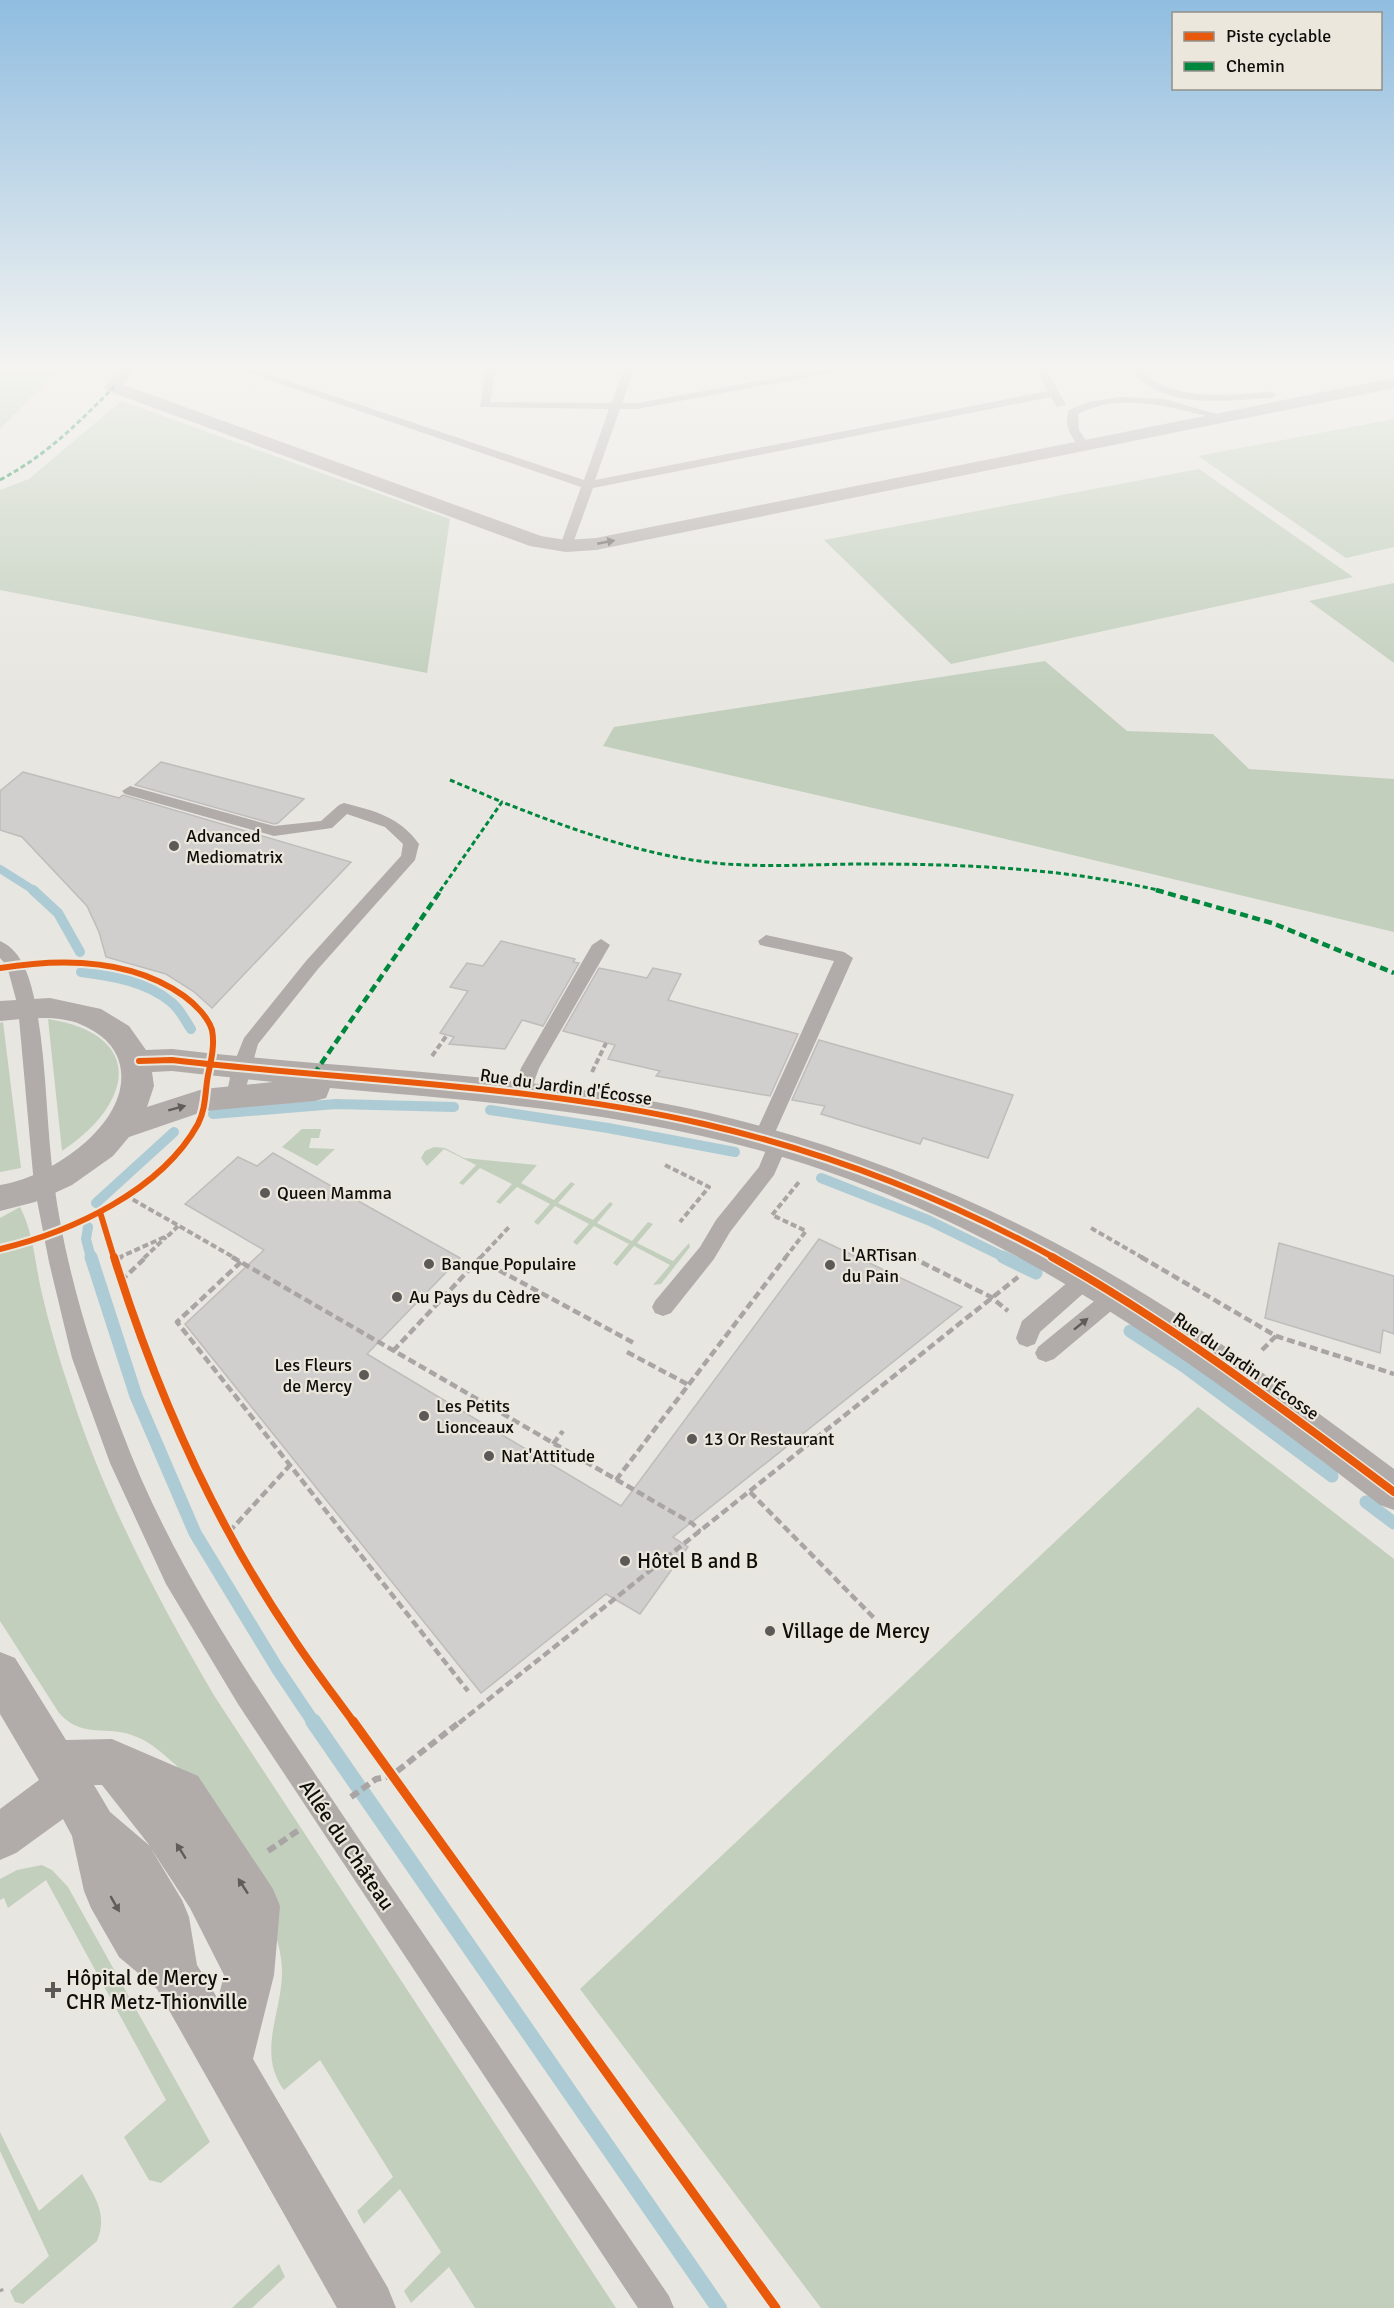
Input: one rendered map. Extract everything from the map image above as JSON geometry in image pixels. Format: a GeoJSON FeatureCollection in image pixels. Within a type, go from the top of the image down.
{"type":"FeatureCollection","features":[{"type":"Feature","properties":{"kind":"street"},"geometry":{"type":"LineString","coordinates":[[359,477],[537,542],[566,546],[596,544],[931,477]]}},
{"type":"Feature","properties":{"kind":"street"},"geometry":{"type":"LineString","coordinates":[[2,1199],[44,1185],[75,1168],[101,1149],[122,1127],[135,1104],[140,1082],[139,1061],[129,1041],[112,1025],[70,1009],[13,1009]]}},
{"type":"Feature","properties":{"kind":"street","name":"Rue du Jardin d'Écosse"},"geometry":{"type":"LineString","coordinates":[[139,1061],[172,1060],[238,1082],[426,1074],[521,1094],[669,1118],[770,1141],[849,1167],[948,1206],[1102,1286],[1199,1349],[1394,1492]]}},
{"type":"Feature","properties":{"kind":"street","name":"Rue du Jardin d'Écosse"},"geometry":{"type":"LineString","coordinates":[[122,1127],[203,1100],[238,1082]]}},
{"type":"Feature","properties":{"kind":"street"},"geometry":{"type":"LineString","coordinates":[[0,1674],[60,1776],[94,1828],[108,1891],[136,1940],[174,1972],[368,2308]]}},
{"type":"Feature","properties":{"kind":"street"},"geometry":{"type":"LineString","coordinates":[[0,1837],[60,1776],[112,1762],[182,1792],[256,1906],[249,1975],[226,2063]]}},
{"type":"Feature","properties":{"kind":"lane"},"geometry":{"type":"LineString","coordinates":[[563,477],[588,485],[630,477]]}},
{"type":"Feature","properties":{"kind":"lane"},"geometry":{"type":"LineString","coordinates":[[566,546],[591,477]]}},
{"type":"Feature","properties":{"kind":"lane"},"geometry":{"type":"LineString","coordinates":[[130,791],[274,831],[326,825],[344,808],[397,825],[411,844],[409,857],[312,965],[250,1042],[238,1082]]}},
{"type":"Feature","properties":{"kind":"lane"},"geometry":{"type":"LineString","coordinates":[[663,1307],[707,1253],[737,1207],[767,1170],[770,1141],[844,958],[766,941]]}},
{"type":"Feature","properties":{"kind":"lane"},"geometry":{"type":"LineString","coordinates":[[521,1094],[530,1068],[601,945]]}},
{"type":"Feature","properties":{"kind":"lane","name":"Allée du Château"},"geometry":{"type":"LineString","coordinates":[[0,947],[15,964],[13,1009],[59,1262],[83,1358],[122,1463],[175,1576],[247,1695],[657,2308]]}},
{"type":"Feature","properties":{"kind":"lane"},"geometry":{"type":"LineString","coordinates":[[1028,1332],[1102,1286]]}},
{"type":"Feature","properties":{"kind":"lane"},"geometry":{"type":"LineString","coordinates":[[1046,1353],[1102,1286]]}},
{"type":"Feature","properties":{"kind":"path"},"geometry":{"type":"LineString","coordinates":[[426,1074],[447,1035]]}},
{"type":"Feature","properties":{"kind":"path"},"geometry":{"type":"LineString","coordinates":[[588,1080],[606,1043]]}},
{"type":"Feature","properties":{"kind":"path"},"geometry":{"type":"LineString","coordinates":[[664,1166],[709,1187],[680,1222]]}},
{"type":"Feature","properties":{"kind":"path"},"geometry":{"type":"LineString","coordinates":[[616,1480],[806,1232],[772,1215],[800,1181]]}},
{"type":"Feature","properties":{"kind":"path"},"geometry":{"type":"LineString","coordinates":[[124,1196],[693,1524],[700,1532]]}},
{"type":"Feature","properties":{"kind":"path"},"geometry":{"type":"LineString","coordinates":[[121,1281],[178,1226]]}},
{"type":"Feature","properties":{"kind":"path"},"geometry":{"type":"LineString","coordinates":[[393,1351],[510,1226]]}},
{"type":"Feature","properties":{"kind":"path"},"geometry":{"type":"LineString","coordinates":[[1090,1228],[1276,1336],[1394,1374]]}},
{"type":"Feature","properties":{"kind":"path"},"geometry":{"type":"LineString","coordinates":[[115,1260],[168,1235]]}},
{"type":"Feature","properties":{"kind":"path"},"geometry":{"type":"LineString","coordinates":[[907,1255],[991,1298],[1028,1332]]}},
{"type":"Feature","properties":{"kind":"path"},"geometry":{"type":"LineString","coordinates":[[478,1259],[634,1342]]}},
{"type":"Feature","properties":{"kind":"path"},"geometry":{"type":"LineString","coordinates":[[241,1262],[177,1322],[468,1691]]}},
{"type":"Feature","properties":{"kind":"path"},"geometry":{"type":"LineString","coordinates":[[391,1776],[1019,1277]]}},
{"type":"Feature","properties":{"kind":"path"},"geometry":{"type":"LineString","coordinates":[[1257,1355],[1276,1336]]}},
{"type":"Feature","properties":{"kind":"path"},"geometry":{"type":"LineString","coordinates":[[627,1352],[689,1385]]}},
{"type":"Feature","properties":{"kind":"path"},"geometry":{"type":"LineString","coordinates":[[553,1444],[563,1431]]}},
{"type":"Feature","properties":{"kind":"path"},"geometry":{"type":"LineString","coordinates":[[229,1532],[291,1464]]}},
{"type":"Feature","properties":{"kind":"path"},"geometry":{"type":"LineString","coordinates":[[750,1492],[876,1620]]}},
{"type":"Feature","properties":{"kind":"green space"},"geometry":{"type":"Polygon","coordinates":[[[32,477],[332,477],[450,519],[427,673],[0,590],[0,490],[32,477]]]}},
{"type":"Feature","properties":{"kind":"green space"},"geometry":{"type":"Polygon","coordinates":[[[1158,477],[1210,477],[1353,577],[951,664],[824,540],[1158,477]]]}},
{"type":"Feature","properties":{"kind":"green space"},"geometry":{"type":"Polygon","coordinates":[[[1228,477],[1394,477],[1394,547],[1346,558],[1228,477]]]}},
{"type":"Feature","properties":{"kind":"green space"},"geometry":{"type":"Polygon","coordinates":[[[1394,583],[1394,663],[1309,601],[1394,583]]]}},
{"type":"Feature","properties":{"kind":"green space"},"geometry":{"type":"Polygon","coordinates":[[[1045,661],[1127,731],[1213,734],[1249,769],[1394,779],[1394,932],[960,828],[603,746],[614,727],[1045,661]]]}},
{"type":"Feature","properties":{"kind":"green space"},"geometry":{"type":"Polygon","coordinates":[[[48,1019],[80,1027],[102,1040],[115,1056],[119,1074],[115,1093],[103,1113],[86,1133],[62,1151],[48,1019]]]}},
{"type":"Feature","properties":{"kind":"green space"},"geometry":{"type":"Polygon","coordinates":[[[3,1022],[21,1168],[0,1172],[0,1023],[3,1022]]]}},
{"type":"Feature","properties":{"kind":"green space"},"geometry":{"type":"Polygon","coordinates":[[[302,1129],[321,1129],[319,1138],[311,1138],[309,1148],[335,1149],[317,1166],[282,1147],[302,1129]]]}},
{"type":"Feature","properties":{"kind":"green space"},"geometry":{"type":"Polygon","coordinates":[[[434,1147],[445,1148],[464,1158],[537,1165],[521,1183],[554,1200],[571,1182],[575,1184],[558,1203],[593,1220],[610,1202],[613,1204],[597,1223],[632,1241],[648,1222],[653,1224],[637,1243],[673,1261],[689,1243],[690,1247],[661,1284],[653,1285],[670,1265],[634,1246],[617,1266],[613,1263],[629,1244],[594,1226],[577,1245],[573,1242],[589,1224],[555,1206],[538,1225],[534,1222],[550,1204],[517,1187],[500,1204],[496,1202],[512,1184],[480,1168],[463,1185],[459,1183],[476,1165],[444,1149],[427,1166],[421,1158],[425,1151],[434,1147]]]}},
{"type":"Feature","properties":{"kind":"green space"},"geometry":{"type":"Polygon","coordinates":[[[20,1207],[31,1239],[55,1345],[85,1434],[117,1512],[173,1624],[215,1697],[616,2308],[475,2308],[449,2267],[411,2303],[404,2291],[441,2252],[400,2189],[364,2224],[357,2211],[393,2177],[320,2060],[284,2090],[276,2076],[271,2046],[281,1985],[279,1946],[270,1919],[241,1864],[176,1765],[153,1746],[137,1737],[126,1733],[87,1729],[68,1721],[59,1713],[0,1621],[0,1218],[20,1207]]]}},
{"type":"Feature","properties":{"kind":"green space"},"geometry":{"type":"Polygon","coordinates":[[[1198,1407],[1394,1559],[1394,2308],[821,2308],[580,1989],[1198,1407]]]}},
{"type":"Feature","properties":{"kind":"green space"},"geometry":{"type":"Polygon","coordinates":[[[42,1865],[52,1870],[68,1887],[210,2142],[161,2183],[149,2180],[124,2137],[166,2100],[46,1880],[8,1908],[4,1898],[0,1900],[0,1879],[17,1870],[42,1865]]]}},
{"type":"Feature","properties":{"kind":"green space"},"geometry":{"type":"Polygon","coordinates":[[[0,2132],[39,2211],[82,2174],[101,2214],[97,2241],[23,2304],[15,2302],[10,2291],[49,2256],[0,2151],[0,2132]]]}},
{"type":"Feature","properties":{"kind":"green space"},"geometry":{"type":"Polygon","coordinates":[[[279,2264],[285,2277],[252,2308],[232,2308],[279,2264]]]}},
{"type":"Feature","properties":{"kind":"building"},"geometry":{"type":"Polygon","coordinates":[[[161,762],[304,799],[274,824],[135,785],[161,762]]]}},
{"type":"Feature","properties":{"kind":"building"},"geometry":{"type":"Polygon","coordinates":[[[23,772],[119,798],[123,795],[351,862],[212,1008],[193,991],[166,974],[106,957],[99,932],[87,906],[22,837],[0,830],[0,791],[23,772]]]}},
{"type":"Feature","properties":{"kind":"building"},"geometry":{"type":"Polygon","coordinates":[[[501,941],[575,959],[573,962],[579,963],[543,1026],[522,1020],[505,1049],[449,1044],[454,1037],[440,1033],[468,991],[450,987],[467,963],[483,966],[501,941]]]}},
{"type":"Feature","properties":{"kind":"building"},"geometry":{"type":"Polygon","coordinates":[[[599,968],[647,978],[653,968],[681,974],[668,1000],[798,1034],[770,1096],[656,1076],[660,1071],[608,1059],[615,1045],[563,1031],[599,968]]]}},
{"type":"Feature","properties":{"kind":"building"},"geometry":{"type":"Polygon","coordinates":[[[819,1040],[1013,1095],[988,1158],[923,1138],[920,1144],[821,1114],[825,1106],[792,1100],[819,1040]]]}},
{"type":"Feature","properties":{"kind":"building"},"geometry":{"type":"Polygon","coordinates":[[[273,1153],[333,1187],[328,1200],[337,1189],[460,1258],[367,1354],[621,1506],[819,1239],[962,1307],[673,1537],[688,1547],[640,1614],[606,1594],[481,1693],[185,1324],[264,1250],[185,1204],[238,1157],[257,1166],[273,1153]]]}},
{"type":"Feature","properties":{"kind":"building"},"geometry":{"type":"Polygon","coordinates":[[[1279,1243],[1394,1276],[1394,1334],[1383,1330],[1380,1353],[1265,1318],[1279,1243]]]}},
{"type":"Feature","properties":{"kind":"waterway"},"geometry":{"type":"LineString","coordinates":[[0,869],[35,891]]}},
{"type":"Feature","properties":{"kind":"waterway"},"geometry":{"type":"LineString","coordinates":[[33,890],[58,913],[80,952]]}},
{"type":"Feature","properties":{"kind":"waterway"},"geometry":{"type":"LineString","coordinates":[[81,972],[117,978],[151,989],[174,1005],[191,1029]]}},
{"type":"Feature","properties":{"kind":"waterway"},"geometry":{"type":"LineString","coordinates":[[213,1114],[336,1104],[454,1107]]}},
{"type":"Feature","properties":{"kind":"waterway"},"geometry":{"type":"LineString","coordinates":[[490,1110],[608,1128],[735,1152]]}},
{"type":"Feature","properties":{"kind":"waterway"},"geometry":{"type":"LineString","coordinates":[[96,1203],[174,1132]]}},
{"type":"Feature","properties":{"kind":"waterway"},"geometry":{"type":"LineString","coordinates":[[821,1178],[928,1220],[1006,1258]]}},
{"type":"Feature","properties":{"kind":"waterway"},"geometry":{"type":"LineString","coordinates":[[88,1227],[86,1239],[91,1258]]}},
{"type":"Feature","properties":{"kind":"waterway"},"geometry":{"type":"LineString","coordinates":[[91,1257],[136,1396],[195,1533],[277,1668],[314,1723]]}},
{"type":"Feature","properties":{"kind":"waterway"},"geometry":{"type":"LineString","coordinates":[[1003,1257],[1036,1273]]}},
{"type":"Feature","properties":{"kind":"waterway"},"geometry":{"type":"LineString","coordinates":[[1130,1331],[1184,1366],[1332,1476]]}},
{"type":"Feature","properties":{"kind":"waterway"},"geometry":{"type":"LineString","coordinates":[[1366,1502],[1394,1523]]}},
{"type":"Feature","properties":{"kind":"waterway"},"geometry":{"type":"LineString","coordinates":[[313,1721],[719,2308]]}},
{"type":"Feature","properties":{"kind":"marked path"},"geometry":{"type":"LineString","coordinates":[[0,480],[6,477]]}},
{"type":"Feature","properties":{"kind":"marked path"},"geometry":{"type":"LineString","coordinates":[[450,780],[502,802]]}},
{"type":"Feature","properties":{"kind":"marked path"},"geometry":{"type":"LineString","coordinates":[[314,1074],[320,1062],[502,802],[574,830],[624,845],[700,861],[749,865],[916,864],[1003,867],[1104,879],[1189,898],[1272,923],[1394,973]]}},
{"type":"Feature","properties":{"kind":"cycle path"},"geometry":{"type":"LineString","coordinates":[[0,968],[54,962],[84,963],[115,967],[144,975],[171,986],[193,1002],[209,1023],[213,1036],[212,1057],[200,1121],[169,1160],[133,1191],[94,1217],[53,1235],[0,1249]]}},
{"type":"Feature","properties":{"kind":"cycle path"},"geometry":{"type":"LineString","coordinates":[[139,1061],[172,1060],[553,1098],[629,1109],[704,1124],[818,1156],[937,1201],[1015,1237],[1089,1278],[1206,1354],[1394,1492]]}},
{"type":"Feature","properties":{"kind":"cycle path"},"geometry":{"type":"LineString","coordinates":[[100,1212],[143,1344],[174,1422],[214,1505],[292,1637],[776,2308]]}},
{"type":"Feature","properties":{"kind":"place","name":"Advanced Mediomatrix"},"geometry":{"type":"Point","coordinates":[174,846]}},
{"type":"Feature","properties":{"kind":"place","name":"Queen Mamma"},"geometry":{"type":"Point","coordinates":[265,1193]}},
{"type":"Feature","properties":{"kind":"place","name":"Banque Populaire"},"geometry":{"type":"Point","coordinates":[429,1264]}},
{"type":"Feature","properties":{"kind":"place","name":"L'ARTisan du Pain"},"geometry":{"type":"Point","coordinates":[830,1265]}},
{"type":"Feature","properties":{"kind":"place","name":"Au Pays du Cèdre"},"geometry":{"type":"Point","coordinates":[397,1297]}},
{"type":"Feature","properties":{"kind":"place","name":"Les Fleurs de Mercy"},"geometry":{"type":"Point","coordinates":[364,1375]}},
{"type":"Feature","properties":{"kind":"place","name":"Les Petits Lionceaux"},"geometry":{"type":"Point","coordinates":[424,1416]}},
{"type":"Feature","properties":{"kind":"place","name":"13 Or Restaurant"},"geometry":{"type":"Point","coordinates":[692,1439]}},
{"type":"Feature","properties":{"kind":"place","name":"Nat'Attitude"},"geometry":{"type":"Point","coordinates":[489,1456]}},
{"type":"Feature","properties":{"kind":"place","name":"Hôtel B and B"},"geometry":{"type":"Point","coordinates":[625,1561]}},
{"type":"Feature","properties":{"kind":"place","name":"Village de Mercy"},"geometry":{"type":"Point","coordinates":[770,1631]}},
{"type":"Feature","properties":{"kind":"place","name":"Hôpital de Mercy - CHR Metz-Thionville"},"geometry":{"type":"Point","coordinates":[53,1990]}}]}
